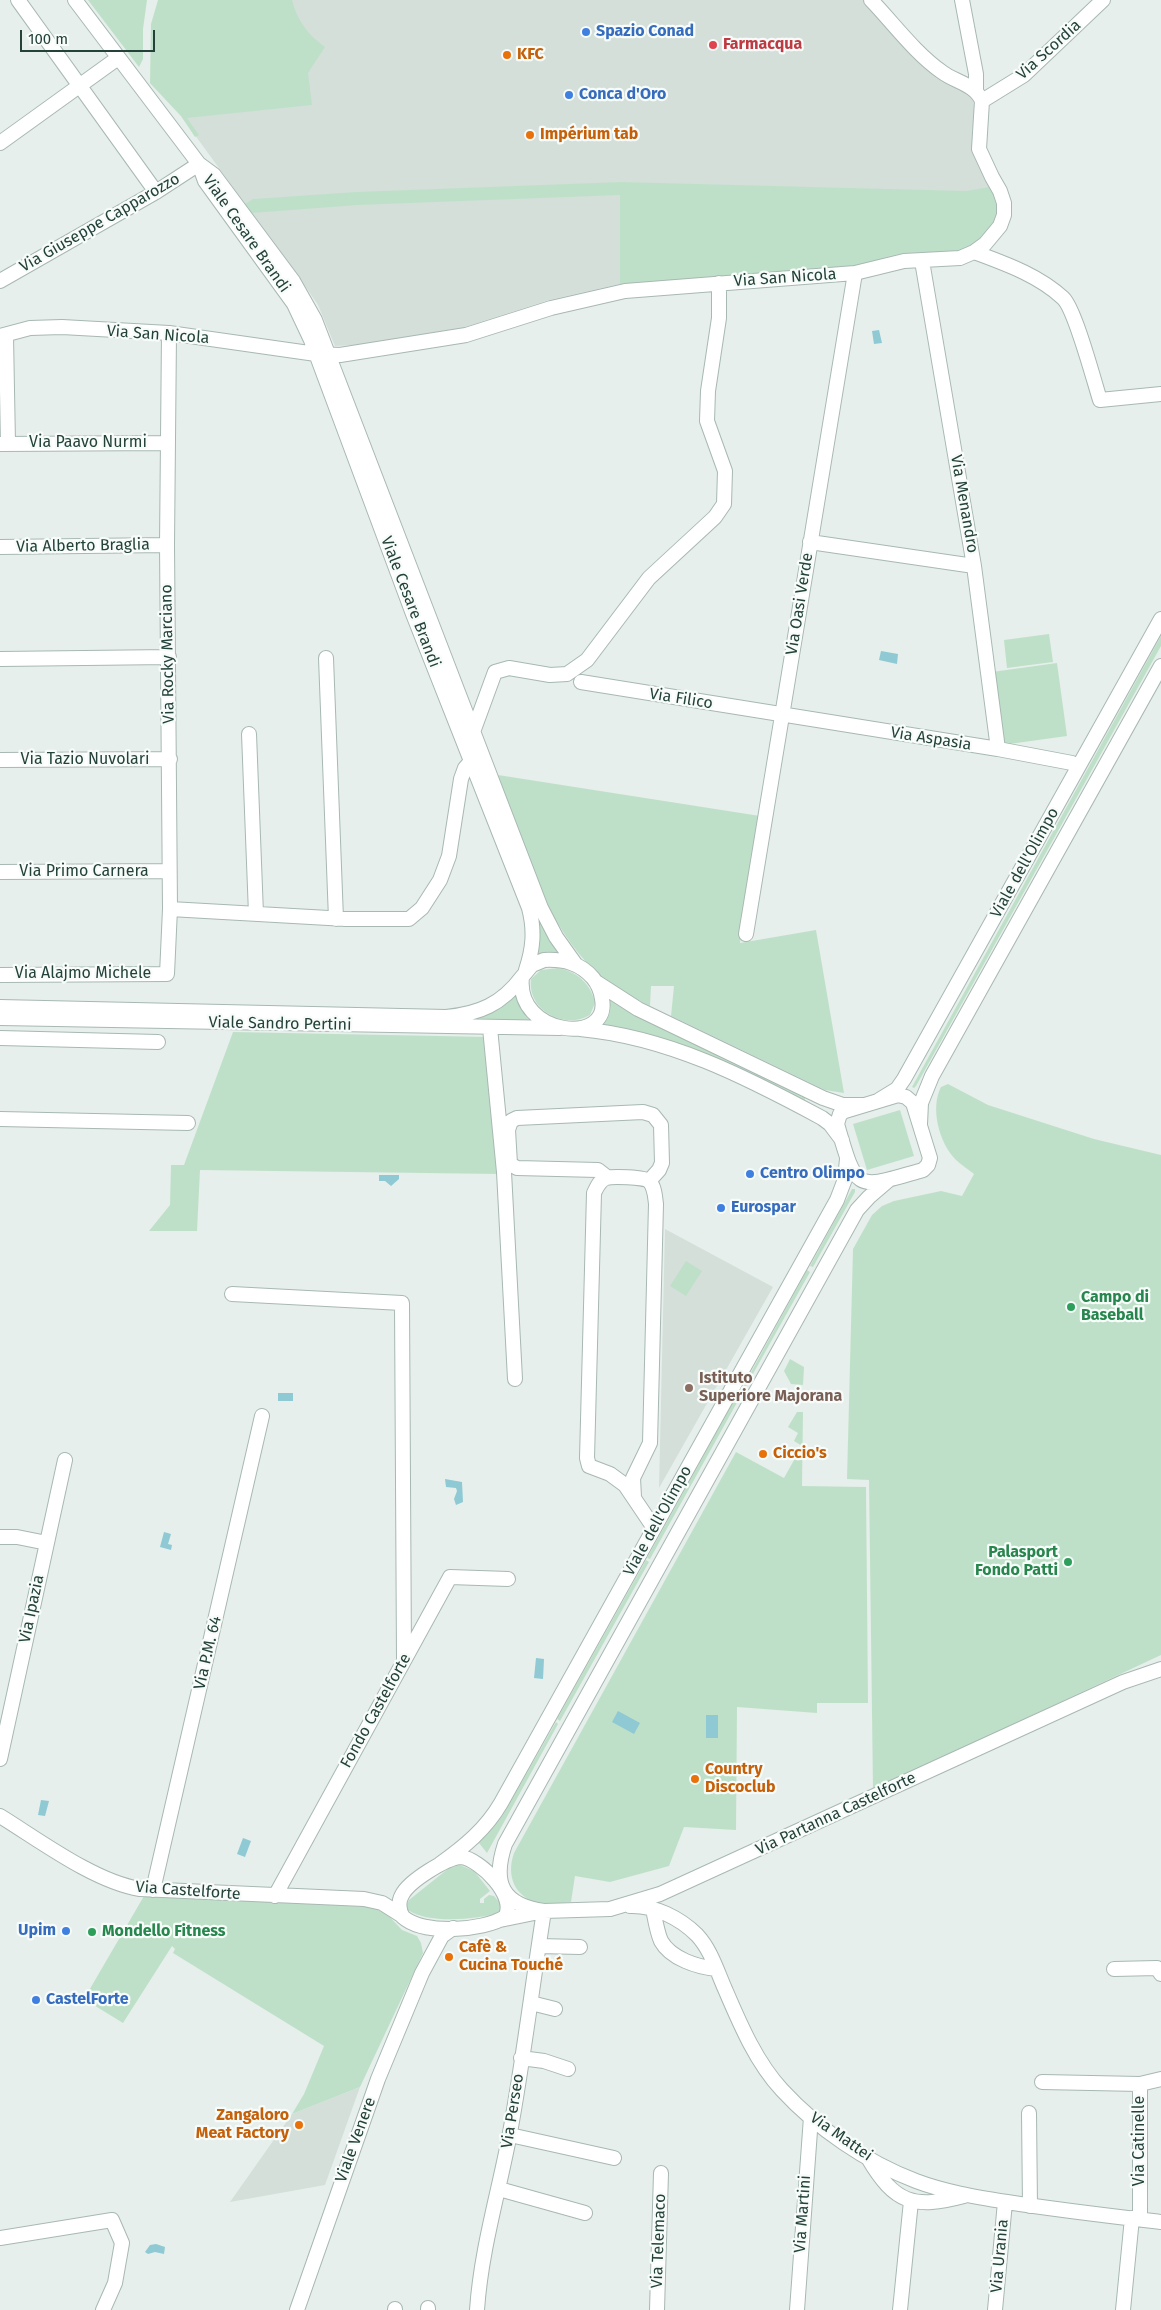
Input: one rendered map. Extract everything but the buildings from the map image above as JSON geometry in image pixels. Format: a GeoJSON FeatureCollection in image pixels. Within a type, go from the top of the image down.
{"type":"FeatureCollection","features":[{"type":"Feature","properties":{"kind":"street"},"geometry":{"type":"LineString","coordinates":[[18,0],[156,192]]}},
{"type":"Feature","properties":{"kind":"street","name":"Viale Cesare Brandi"},"geometry":{"type":"LineString","coordinates":[[75,0],[199,164],[205,181],[294,304],[323,355],[541,908],[556,937],[576,965]]}},
{"type":"Feature","properties":{"kind":"street"},"geometry":{"type":"LineString","coordinates":[[871,0],[937,69],[979,96]]}},
{"type":"Feature","properties":{"kind":"street"},"geometry":{"type":"LineString","coordinates":[[962,0],[979,96],[979,148],[1004,203],[1004,215],[993,236],[974,252],[1023,271],[1064,299],[1083,344],[1100,400],[1161,394]]}},
{"type":"Feature","properties":{"kind":"street","name":"Via Scordia"},"geometry":{"type":"LineString","coordinates":[[979,96],[1024,75],[1103,0]]}},
{"type":"Feature","properties":{"kind":"street"},"geometry":{"type":"LineString","coordinates":[[0,143],[118,58]]}},
{"type":"Feature","properties":{"kind":"street","name":"Via Giuseppe Capparozzo"},"geometry":{"type":"LineString","coordinates":[[0,281],[156,192],[199,164]]}},
{"type":"Feature","properties":{"kind":"street","name":"Via San Nicola"},"geometry":{"type":"LineString","coordinates":[[3,336],[30,328],[62,327],[168,333],[323,355],[466,335],[550,308],[625,291],[855,273],[891,263],[960,258],[974,252]]}},
{"type":"Feature","properties":{"kind":"street","name":"Via Menandro"},"geometry":{"type":"LineString","coordinates":[[922,260],[974,566],[998,749]]}},
{"type":"Feature","properties":{"kind":"street","name":"Via Oasi Verde"},"geometry":{"type":"LineString","coordinates":[[746,934],[855,273]]}},
{"type":"Feature","properties":{"kind":"street"},"geometry":{"type":"LineString","coordinates":[[170,909],[336,919],[408,919],[422,908],[440,880],[448,856],[461,779],[465,768],[472,760],[473,732],[495,672],[509,668],[550,675],[566,674],[587,660],[648,578],[714,517],[724,504],[725,471],[707,422],[708,390],[719,318],[718,283]]}},
{"type":"Feature","properties":{"kind":"street","name":"Via Rocky Marciano"},"geometry":{"type":"LineString","coordinates":[[167,974],[170,909],[167,545],[168,333]]}},
{"type":"Feature","properties":{"kind":"street","name":"Via Paavo Nurmi"},"geometry":{"type":"LineString","coordinates":[[3,336],[4,444],[168,442]]}},
{"type":"Feature","properties":{"kind":"street","name":"Viale Cesare Brandi"},"geometry":{"type":"LineString","coordinates":[[323,355],[413,614],[472,760],[532,921],[533,943],[524,974]]}},
{"type":"Feature","properties":{"kind":"street"},"geometry":{"type":"LineString","coordinates":[[810,542],[974,566]]}},
{"type":"Feature","properties":{"kind":"street","name":"Via Alberto Braglia"},"geometry":{"type":"LineString","coordinates":[[0,547],[167,545]]}},
{"type":"Feature","properties":{"kind":"street","name":"Viale dell'Olimpo"},"geometry":{"type":"LineString","coordinates":[[879,1100],[897,1089],[904,1079],[1161,618]]}},
{"type":"Feature","properties":{"kind":"street"},"geometry":{"type":"LineString","coordinates":[[0,658],[169,657]]}},
{"type":"Feature","properties":{"kind":"street"},"geometry":{"type":"LineString","coordinates":[[326,658],[336,919]]}},
{"type":"Feature","properties":{"kind":"street","name":"Viale dell'Olimpo"},"geometry":{"type":"LineString","coordinates":[[920,1124],[921,1103],[932,1076],[1161,666]]}},
{"type":"Feature","properties":{"kind":"street","name":"Via Filico"},"geometry":{"type":"LineString","coordinates":[[581,682],[782,715]]}},
{"type":"Feature","properties":{"kind":"street","name":"Via Aspasia"},"geometry":{"type":"LineString","coordinates":[[782,715],[998,749],[1072,763],[1078,767]]}},
{"type":"Feature","properties":{"kind":"street"},"geometry":{"type":"LineString","coordinates":[[249,734],[256,914]]}},
{"type":"Feature","properties":{"kind":"street","name":"Via Tazio Nuvolari"},"geometry":{"type":"LineString","coordinates":[[0,760],[170,759]]}},
{"type":"Feature","properties":{"kind":"street","name":"Via Primo Carnera"},"geometry":{"type":"LineString","coordinates":[[0,872],[169,871]]}},
{"type":"Feature","properties":{"kind":"street"},"geometry":{"type":"LineString","coordinates":[[842,1140],[830,1124],[822,1118],[695,1056],[652,1041],[580,1029],[560,1028],[541,1020],[533,1012],[524,996],[524,974],[532,965],[544,960],[559,960],[576,965],[613,995],[638,1009],[823,1098],[843,1105],[864,1105]]}},
{"type":"Feature","properties":{"kind":"street","name":"Via Alajmo Michele"},"geometry":{"type":"LineString","coordinates":[[0,975],[167,974]]}},
{"type":"Feature","properties":{"kind":"street","name":"Viale Sandro Pertini"},"geometry":{"type":"LineString","coordinates":[[0,1007],[446,1017],[474,1012],[495,1004],[514,988],[524,974]]}},
{"type":"Feature","properties":{"kind":"street"},"geometry":{"type":"LineString","coordinates":[[580,1029],[594,1023],[602,1010],[602,997],[596,982]]}},
{"type":"Feature","properties":{"kind":"street","name":"Viale Sandro Pertini"},"geometry":{"type":"LineString","coordinates":[[0,1018],[560,1028]]}},
{"type":"Feature","properties":{"kind":"street"},"geometry":{"type":"LineString","coordinates":[[490,1028],[504,1172],[515,1379]]}},
{"type":"Feature","properties":{"kind":"street"},"geometry":{"type":"LineString","coordinates":[[0,1038],[158,1042]]}},
{"type":"Feature","properties":{"kind":"street"},"geometry":{"type":"LineString","coordinates":[[898,1095],[906,1097],[912,1103],[920,1124],[930,1158],[928,1165],[923,1170],[869,1184],[861,1181],[851,1170],[837,1124],[840,1114],[845,1111],[898,1095]]}},
{"type":"Feature","properties":{"kind":"street"},"geometry":{"type":"LineString","coordinates":[[634,1497],[633,1478],[650,1444],[656,1204],[653,1188],[649,1181],[641,1178],[607,1177],[598,1170],[517,1168],[510,1164],[508,1130],[511,1121],[517,1118],[634,1112],[653,1115],[661,1125],[662,1163],[659,1170],[649,1181]]}},
{"type":"Feature","properties":{"kind":"street"},"geometry":{"type":"LineString","coordinates":[[0,1119],[188,1123]]}},
{"type":"Feature","properties":{"kind":"street","name":"Viale dell'Olimpo"},"geometry":{"type":"LineString","coordinates":[[418,1880],[473,1838],[495,1813],[837,1200],[845,1179],[847,1159]]}},
{"type":"Feature","properties":{"kind":"street"},"geometry":{"type":"LineString","coordinates":[[607,1177],[598,1184],[594,1193],[587,1458],[589,1466],[610,1474],[625,1485],[654,1528]]}},
{"type":"Feature","properties":{"kind":"street","name":"Viale dell'Olimpo"},"geometry":{"type":"LineString","coordinates":[[500,1920],[506,1915],[508,1899],[503,1892],[498,1870],[501,1855],[510,1833],[857,1210],[890,1179]]}},
{"type":"Feature","properties":{"kind":"street"},"geometry":{"type":"LineString","coordinates":[[232,1294],[402,1303],[404,1660]]}},
{"type":"Feature","properties":{"kind":"street","name":"Via P.M. 64"},"geometry":{"type":"LineString","coordinates":[[153,1890],[262,1416]]}},
{"type":"Feature","properties":{"kind":"street","name":"Via Ipazia"},"geometry":{"type":"LineString","coordinates":[[0,1759],[65,1460]]}},
{"type":"Feature","properties":{"kind":"street"},"geometry":{"type":"LineString","coordinates":[[0,1537],[47,1543]]}},
{"type":"Feature","properties":{"kind":"street","name":"Fondo Castelforte"},"geometry":{"type":"LineString","coordinates":[[275,1896],[450,1577],[508,1579]]}},
{"type":"Feature","properties":{"kind":"street","name":"Via Partanna Castelforte"},"geometry":{"type":"LineString","coordinates":[[416,1925],[453,1928],[544,1912],[586,1911],[621,1907],[672,1889],[1116,1685],[1161,1669]]}},
{"type":"Feature","properties":{"kind":"street","name":"Via Castelforte"},"geometry":{"type":"LineString","coordinates":[[0,1816],[103,1879],[120,1886],[153,1890],[364,1899],[382,1903],[416,1925]]}},
{"type":"Feature","properties":{"kind":"street"},"geometry":{"type":"LineString","coordinates":[[440,1864],[456,1857],[473,1860],[486,1871],[503,1892],[519,1904],[544,1912]]}},
{"type":"Feature","properties":{"kind":"street"},"geometry":{"type":"LineString","coordinates":[[401,1915],[399,1903],[402,1895],[418,1880]]}},
{"type":"Feature","properties":{"kind":"street","name":"Via Castelforte"},"geometry":{"type":"LineString","coordinates":[[364,1899],[390,1894],[418,1880]]}},
{"type":"Feature","properties":{"kind":"street","name":"Via Mattei"},"geometry":{"type":"LineString","coordinates":[[621,1907],[653,1909],[679,1921],[698,1936],[764,2068],[781,2089],[811,2118],[868,2157],[916,2181],[967,2195],[1030,2206],[1161,2222]]}},
{"type":"Feature","properties":{"kind":"street"},"geometry":{"type":"LineString","coordinates":[[653,1909],[661,1941],[674,1955],[702,1967],[716,1970]]}},
{"type":"Feature","properties":{"kind":"street","name":"Via Perseo"},"geometry":{"type":"LineString","coordinates":[[477,2310],[482,2270],[510,2135],[544,1912]]}},
{"type":"Feature","properties":{"kind":"street","name":"Viale Venere"},"geometry":{"type":"LineString","coordinates":[[416,1925],[427,1942],[427,1952],[422,1973]]}},
{"type":"Feature","properties":{"kind":"street","name":"Viale Venere"},"geometry":{"type":"LineString","coordinates":[[297,2310],[371,2097],[422,1973],[442,1936],[453,1928]]}},
{"type":"Feature","properties":{"kind":"street"},"geometry":{"type":"LineString","coordinates":[[539,1946],[580,1947]]}},
{"type":"Feature","properties":{"kind":"street"},"geometry":{"type":"LineString","coordinates":[[1114,1969],[1157,1968],[1161,1974]]}},
{"type":"Feature","properties":{"kind":"street"},"geometry":{"type":"LineString","coordinates":[[531,2004],[554,2009]]}},
{"type":"Feature","properties":{"kind":"street"},"geometry":{"type":"LineString","coordinates":[[522,2058],[544,2061],[568,2069]]}},
{"type":"Feature","properties":{"kind":"street","name":"Via Catinelle"},"geometry":{"type":"LineString","coordinates":[[1123,2310],[1136,2219],[1140,2084],[1161,2079]]}},
{"type":"Feature","properties":{"kind":"street"},"geometry":{"type":"LineString","coordinates":[[1042,2082],[1140,2084]]}},
{"type":"Feature","properties":{"kind":"street"},"geometry":{"type":"LineString","coordinates":[[1029,2114],[1030,2206]]}},
{"type":"Feature","properties":{"kind":"street","name":"Via Martini"},"geometry":{"type":"LineString","coordinates":[[797,2310],[811,2118]]}},
{"type":"Feature","properties":{"kind":"street"},"geometry":{"type":"LineString","coordinates":[[510,2135],[614,2158]]}},
{"type":"Feature","properties":{"kind":"street"},"geometry":{"type":"LineString","coordinates":[[868,2157],[887,2185],[911,2201],[929,2204],[967,2195]]}},
{"type":"Feature","properties":{"kind":"street","name":"Via Telemaco"},"geometry":{"type":"LineString","coordinates":[[657,2310],[661,2172]]}},
{"type":"Feature","properties":{"kind":"street"},"geometry":{"type":"LineString","coordinates":[[498,2189],[584,2214]]}},
{"type":"Feature","properties":{"kind":"street"},"geometry":{"type":"LineString","coordinates":[[900,2310],[911,2201]]}},
{"type":"Feature","properties":{"kind":"street","name":"Via Urania"},"geometry":{"type":"LineString","coordinates":[[996,2310],[1005,2202]]}},
{"type":"Feature","properties":{"kind":"street"},"geometry":{"type":"LineString","coordinates":[[0,2238],[112,2220],[122,2243],[115,2283],[103,2310]]}},
{"type":"Feature","properties":{"kind":"shaded area"},"geometry":{"type":"Polygon","coordinates":[[[190,0],[863,0],[973,98],[975,114],[972,148],[995,197],[937,254],[899,254],[861,265],[620,284],[549,300],[462,328],[356,345],[335,346],[318,305],[305,286],[181,116],[150,83],[190,0]]]}},
{"type":"Feature","properties":{"kind":"shaded area","name":"Istituto Superiore Majorana"},"geometry":{"type":"Polygon","coordinates":[[[665,1229],[773,1287],[659,1488],[665,1229]]]}},
{"type":"Feature","properties":{"kind":"shaded area"},"geometry":{"type":"Polygon","coordinates":[[[360,2087],[325,2185],[230,2202],[292,2114],[360,2087]]]}},
{"type":"Feature","properties":{"kind":"green space"},"geometry":{"type":"Polygon","coordinates":[[[88,0],[147,0],[143,29],[143,59],[139,67],[88,0]]]}},
{"type":"Feature","properties":{"kind":"green space"},"geometry":{"type":"Polygon","coordinates":[[[158,0],[292,0],[304,26],[325,47],[308,73],[312,105],[187,118],[199,135],[195,137],[181,116],[150,83],[151,24],[158,0]]]}},
{"type":"Feature","properties":{"kind":"green space"},"geometry":{"type":"Polygon","coordinates":[[[621,182],[966,191],[989,187],[996,202],[997,211],[992,226],[982,238],[972,246],[960,250],[898,254],[861,265],[620,284],[620,195],[358,205],[252,213],[245,204],[253,199],[356,192],[621,182]]]}},
{"type":"Feature","properties":{"kind":"green space"},"geometry":{"type":"Polygon","coordinates":[[[1049,634],[1053,662],[1007,668],[1004,640],[1049,634]]]}},
{"type":"Feature","properties":{"kind":"green space"},"geometry":{"type":"Polygon","coordinates":[[[1161,636],[1161,646],[916,1086],[912,1087],[1161,636]]]}},
{"type":"Feature","properties":{"kind":"green space"},"geometry":{"type":"Polygon","coordinates":[[[1057,663],[1067,736],[1002,745],[992,672],[1057,663]]]}},
{"type":"Feature","properties":{"kind":"green space"},"geometry":{"type":"Polygon","coordinates":[[[498,775],[760,816],[740,943],[816,930],[844,1093],[825,1090],[671,1016],[674,986],[651,986],[650,1006],[617,988],[594,970],[570,943],[544,898],[524,849],[498,775]]]}},
{"type":"Feature","properties":{"kind":"green space"},"geometry":{"type":"Polygon","coordinates":[[[539,922],[541,922],[563,955],[537,958],[540,934],[539,922]]]}},
{"type":"Feature","properties":{"kind":"green space"},"geometry":{"type":"Polygon","coordinates":[[[558,968],[572,972],[587,985],[595,1003],[590,1015],[580,1019],[559,1019],[541,1008],[535,1000],[531,990],[531,979],[541,970],[558,968]]]}},
{"type":"Feature","properties":{"kind":"green space"},"geometry":{"type":"Polygon","coordinates":[[[518,992],[537,1023],[475,1021],[505,1004],[518,992]]]}},
{"type":"Feature","properties":{"kind":"green space"},"geometry":{"type":"Polygon","coordinates":[[[608,998],[806,1096],[804,1102],[729,1066],[678,1045],[626,1030],[598,1026],[608,998]]]}},
{"type":"Feature","properties":{"kind":"green space"},"geometry":{"type":"Polygon","coordinates":[[[233,1032],[489,1037],[500,1174],[200,1170],[197,1231],[149,1231],[170,1205],[171,1165],[184,1165],[233,1032]]]}},
{"type":"Feature","properties":{"kind":"green space"},"geometry":{"type":"Polygon","coordinates":[[[948,1084],[988,1105],[1094,1139],[1161,1155],[1161,1655],[873,1790],[869,1480],[847,1479],[853,1249],[872,1215],[882,1206],[894,1201],[941,1191],[962,1196],[974,1174],[958,1162],[950,1153],[941,1135],[936,1115],[936,1105],[941,1087],[948,1084]]]}},
{"type":"Feature","properties":{"kind":"green space"},"geometry":{"type":"Polygon","coordinates":[[[900,1110],[914,1156],[867,1170],[853,1124],[900,1110]]]}},
{"type":"Feature","properties":{"kind":"green space"},"geometry":{"type":"Polygon","coordinates":[[[852,1189],[855,1189],[855,1192],[813,1267],[810,1266],[852,1189]]]}},
{"type":"Feature","properties":{"kind":"green space"},"geometry":{"type":"Polygon","coordinates":[[[686,1261],[702,1271],[686,1296],[670,1286],[686,1261]]]}},
{"type":"Feature","properties":{"kind":"green space"},"geometry":{"type":"Polygon","coordinates":[[[807,1270],[810,1272],[740,1397],[738,1396],[807,1270]]]}},
{"type":"Feature","properties":{"kind":"green space"},"geometry":{"type":"Polygon","coordinates":[[[790,1359],[804,1367],[803,1385],[791,1384],[784,1371],[790,1359]]]}},
{"type":"Feature","properties":{"kind":"green space"},"geometry":{"type":"Polygon","coordinates":[[[736,1397],[739,1399],[650,1559],[647,1558],[736,1397]]]}},
{"type":"Feature","properties":{"kind":"green space"},"geometry":{"type":"Polygon","coordinates":[[[797,1412],[803,1412],[802,1486],[866,1487],[868,1703],[817,1703],[817,1713],[737,1707],[736,1830],[684,1827],[669,1866],[610,1882],[575,1876],[571,1902],[548,1904],[531,1900],[518,1891],[514,1884],[511,1869],[514,1853],[736,1452],[784,1478],[802,1446],[794,1441],[798,1433],[788,1427],[797,1412]]]}},
{"type":"Feature","properties":{"kind":"green space"},"geometry":{"type":"Polygon","coordinates":[[[646,1560],[649,1562],[560,1721],[557,1719],[646,1560]]]}},
{"type":"Feature","properties":{"kind":"green space"},"geometry":{"type":"Polygon","coordinates":[[[556,1722],[558,1724],[487,1853],[479,1843],[503,1815],[556,1722]]]}},
{"type":"Feature","properties":{"kind":"green space"},"geometry":{"type":"Polygon","coordinates":[[[460,1865],[474,1871],[490,1891],[480,1899],[480,1903],[484,1903],[484,1899],[489,1895],[494,1896],[501,1904],[500,1912],[466,1919],[440,1919],[427,1917],[408,1910],[406,1906],[409,1900],[449,1868],[460,1865]]]}},
{"type":"Feature","properties":{"kind":"green space"},"geometry":{"type":"Polygon","coordinates":[[[144,1896],[370,1907],[386,1913],[402,1930],[417,1936],[423,1953],[360,2087],[292,2114],[304,2094],[324,2046],[173,1953],[175,1949],[172,1946],[123,2023],[84,1999],[144,1896]]]}},
{"type":"Feature","properties":{"kind":"water"},"geometry":{"type":"Polygon","coordinates":[[[879,330],[882,343],[874,344],[872,331],[879,330]]]}},
{"type":"Feature","properties":{"kind":"water"},"geometry":{"type":"Polygon","coordinates":[[[881,651],[898,654],[897,664],[879,660],[881,651]]]}},
{"type":"Feature","properties":{"kind":"water"},"geometry":{"type":"Polygon","coordinates":[[[379,1175],[399,1175],[399,1179],[391,1186],[385,1181],[379,1181],[379,1175]]]}},
{"type":"Feature","properties":{"kind":"water"},"geometry":{"type":"Polygon","coordinates":[[[278,1393],[293,1393],[293,1401],[278,1401],[278,1393]]]}},
{"type":"Feature","properties":{"kind":"water"},"geometry":{"type":"Polygon","coordinates":[[[445,1479],[462,1482],[463,1502],[456,1505],[454,1499],[457,1491],[456,1488],[446,1487],[445,1479]]]}},
{"type":"Feature","properties":{"kind":"water"},"geometry":{"type":"Polygon","coordinates":[[[164,1532],[171,1534],[168,1544],[172,1545],[171,1550],[160,1547],[164,1532]]]}},
{"type":"Feature","properties":{"kind":"water"},"geometry":{"type":"Polygon","coordinates":[[[536,1658],[544,1659],[543,1679],[534,1678],[536,1658]]]}},
{"type":"Feature","properties":{"kind":"water"},"geometry":{"type":"Polygon","coordinates":[[[618,1711],[640,1723],[634,1734],[612,1722],[618,1711]]]}},
{"type":"Feature","properties":{"kind":"water"},"geometry":{"type":"Polygon","coordinates":[[[706,1715],[718,1715],[718,1738],[706,1738],[706,1715]]]}},
{"type":"Feature","properties":{"kind":"water"},"geometry":{"type":"Polygon","coordinates":[[[41,1800],[49,1801],[45,1816],[38,1815],[41,1800]]]}},
{"type":"Feature","properties":{"kind":"water"},"geometry":{"type":"Polygon","coordinates":[[[243,1838],[251,1841],[245,1857],[237,1854],[243,1838]]]}},
{"type":"Feature","properties":{"kind":"water"},"geometry":{"type":"Polygon","coordinates":[[[156,2244],[165,2247],[164,2254],[155,2252],[148,2254],[145,2252],[150,2245],[156,2244]]]}},
{"type":"Feature","properties":{"kind":"place","name":"Spazio Conad"},"geometry":{"type":"Point","coordinates":[586,32]}},
{"type":"Feature","properties":{"kind":"place","name":"Farmacqua"},"geometry":{"type":"Point","coordinates":[713,45]}},
{"type":"Feature","properties":{"kind":"place","name":"KFC"},"geometry":{"type":"Point","coordinates":[507,55]}},
{"type":"Feature","properties":{"kind":"place","name":"Conca d'Oro"},"geometry":{"type":"Point","coordinates":[569,95]}},
{"type":"Feature","properties":{"kind":"place","name":"Impérium tab"},"geometry":{"type":"Point","coordinates":[530,135]}},
{"type":"Feature","properties":{"kind":"place","name":"Centro Olimpo"},"geometry":{"type":"Point","coordinates":[750,1174]}},
{"type":"Feature","properties":{"kind":"place","name":"Eurospar"},"geometry":{"type":"Point","coordinates":[721,1208]}},
{"type":"Feature","properties":{"kind":"place","name":"Campo di Baseball"},"geometry":{"type":"Point","coordinates":[1071,1307]}},
{"type":"Feature","properties":{"kind":"place","name":"Istituto Superiore Majorana"},"geometry":{"type":"Point","coordinates":[689,1388]}},
{"type":"Feature","properties":{"kind":"place","name":"Ciccio's"},"geometry":{"type":"Point","coordinates":[763,1454]}},
{"type":"Feature","properties":{"kind":"place","name":"Palasport Fondo Patti"},"geometry":{"type":"Point","coordinates":[1068,1562]}},
{"type":"Feature","properties":{"kind":"place","name":"Country Discoclub"},"geometry":{"type":"Point","coordinates":[695,1779]}},
{"type":"Feature","properties":{"kind":"place","name":"Upim"},"geometry":{"type":"Point","coordinates":[66,1931]}},
{"type":"Feature","properties":{"kind":"place","name":"Mondello Fitness"},"geometry":{"type":"Point","coordinates":[92,1932]}},
{"type":"Feature","properties":{"kind":"place","name":"Cafè & Cucina Touché"},"geometry":{"type":"Point","coordinates":[449,1957]}},
{"type":"Feature","properties":{"kind":"place","name":"CastelForte"},"geometry":{"type":"Point","coordinates":[36,2000]}},
{"type":"Feature","properties":{"kind":"place","name":"Zangaloro Meat Factory"},"geometry":{"type":"Point","coordinates":[299,2125]}}]}
